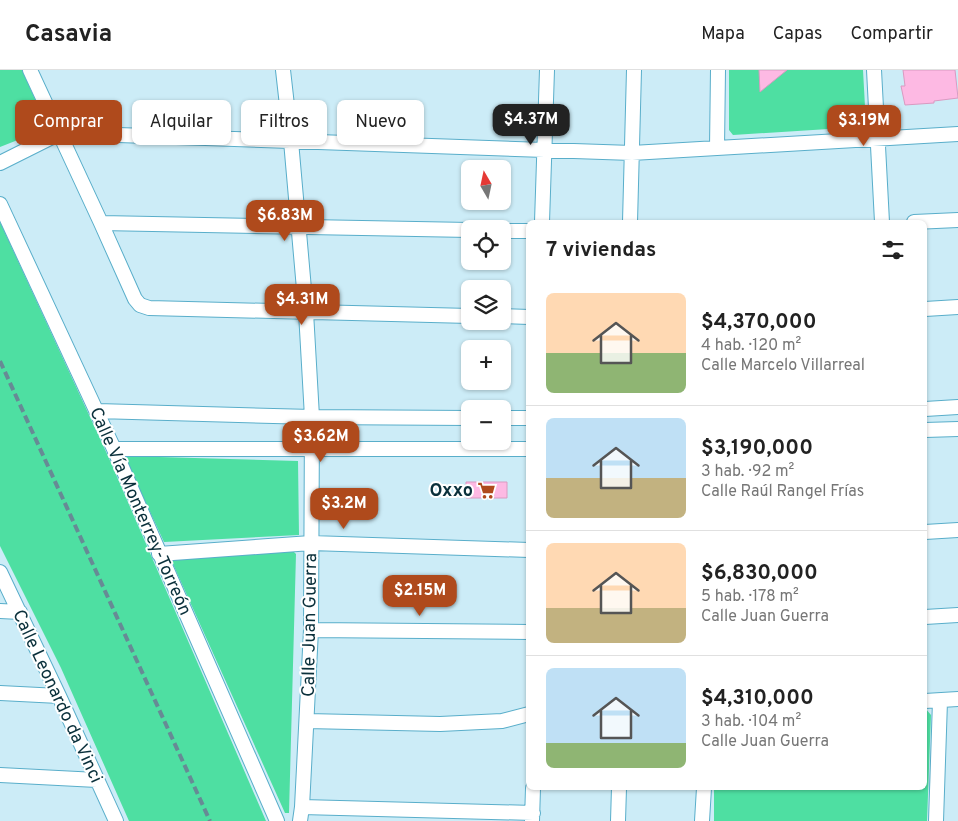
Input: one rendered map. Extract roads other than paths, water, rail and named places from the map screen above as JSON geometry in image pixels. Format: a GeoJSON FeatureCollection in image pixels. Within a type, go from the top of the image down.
{"type":"FeatureCollection","features":[{"type":"Feature","properties":{"kind":"street"},"geometry":{"type":"LineString","coordinates":[[30,70],[44,100]]}},
{"type":"Feature","properties":{"kind":"street","name":"Calle Juan Guerra"},"geometry":{"type":"LineString","coordinates":[[283,70],[286,100]]}},
{"type":"Feature","properties":{"kind":"street"},"geometry":{"type":"LineString","coordinates":[[542,220],[547,70]]}},
{"type":"Feature","properties":{"kind":"street"},"geometry":{"type":"LineString","coordinates":[[630,220],[634,70]]}},
{"type":"Feature","properties":{"kind":"street"},"geometry":{"type":"LineString","coordinates":[[716,148],[718,70]]}},
{"type":"Feature","properties":{"kind":"street"},"geometry":{"type":"LineString","coordinates":[[874,70],[882,220]]}},
{"type":"Feature","properties":{"kind":"street"},"geometry":{"type":"LineString","coordinates":[[327,142],[632,154],[958,134]]}},
{"type":"Feature","properties":{"kind":"street"},"geometry":{"type":"LineString","coordinates":[[122,135],[241,139]]}},
{"type":"Feature","properties":{"kind":"street"},"geometry":{"type":"LineString","coordinates":[[0,163],[36,145]]}},
{"type":"Feature","properties":{"kind":"street"},"geometry":{"type":"LineString","coordinates":[[65,145],[135,299],[140,306],[149,308],[461,316]]}},
{"type":"Feature","properties":{"kind":"street","name":"Calle Juan Guerra"},"geometry":{"type":"LineString","coordinates":[[291,145],[306,312],[312,417],[311,630],[300,821]]}},
{"type":"Feature","properties":{"kind":"street","name":"Calle Vía Monterrey-Torreón"},"geometry":{"type":"LineString","coordinates":[[0,204],[97,411],[277,821]]}},
{"type":"Feature","properties":{"kind":"street"},"geometry":{"type":"LineString","coordinates":[[927,221],[958,220]]}},
{"type":"Feature","properties":{"kind":"street"},"geometry":{"type":"LineString","coordinates":[[101,223],[461,230]]}},
{"type":"Feature","properties":{"kind":"street"},"geometry":{"type":"LineString","coordinates":[[511,230],[526,231]]}},
{"type":"Feature","properties":{"kind":"street"},"geometry":{"type":"LineString","coordinates":[[927,310],[958,307]]}},
{"type":"Feature","properties":{"kind":"street"},"geometry":{"type":"LineString","coordinates":[[511,316],[526,317]]}},
{"type":"Feature","properties":{"kind":"street"},"geometry":{"type":"LineString","coordinates":[[927,409],[958,407]]}},
{"type":"Feature","properties":{"kind":"street"},"geometry":{"type":"LineString","coordinates":[[97,411],[312,417],[461,418]]}},
{"type":"Feature","properties":{"kind":"street"},"geometry":{"type":"LineString","coordinates":[[511,418],[526,418]]}},
{"type":"Feature","properties":{"kind":"street"},"geometry":{"type":"LineString","coordinates":[[927,430],[958,429]]}},
{"type":"Feature","properties":{"kind":"street"},"geometry":{"type":"LineString","coordinates":[[114,449],[526,449]]}},
{"type":"Feature","properties":{"kind":"street"},"geometry":{"type":"LineString","coordinates":[[927,532],[958,530]]}},
{"type":"Feature","properties":{"kind":"street"},"geometry":{"type":"LineString","coordinates":[[159,554],[311,543],[526,550]]}},
{"type":"Feature","properties":{"kind":"street","name":"Calle Leonardo da Vinci"},"geometry":{"type":"LineString","coordinates":[[0,572],[116,821]]}},
{"type":"Feature","properties":{"kind":"street"},"geometry":{"type":"LineString","coordinates":[[0,611],[20,612]]}},
{"type":"Feature","properties":{"kind":"street"},"geometry":{"type":"LineString","coordinates":[[927,617],[958,615]]}},
{"type":"Feature","properties":{"kind":"street"},"geometry":{"type":"LineString","coordinates":[[311,630],[526,632]]}},
{"type":"Feature","properties":{"kind":"street"},"geometry":{"type":"LineString","coordinates":[[0,693],[59,696]]}},
{"type":"Feature","properties":{"kind":"street"},"geometry":{"type":"LineString","coordinates":[[936,821],[940,700]]}},
{"type":"Feature","properties":{"kind":"street"},"geometry":{"type":"LineString","coordinates":[[927,701],[958,700]]}},
{"type":"Feature","properties":{"kind":"street"},"geometry":{"type":"LineString","coordinates":[[307,721],[448,723],[502,721],[526,715]]}},
{"type":"Feature","properties":{"kind":"street"},"geometry":{"type":"LineString","coordinates":[[0,775],[97,780]]}},
{"type":"Feature","properties":{"kind":"street"},"geometry":{"type":"LineString","coordinates":[[302,807],[532,817],[533,790]]}},
{"type":"Feature","properties":{"kind":"street"},"geometry":{"type":"LineString","coordinates":[[618,821],[619,790]]}},
{"type":"Feature","properties":{"kind":"street"},"geometry":{"type":"LineString","coordinates":[[702,821],[704,790]]}},
{"type":"Feature","properties":{"kind":"railway"},"geometry":{"type":"LineString","coordinates":[[0,361],[210,821]]}},
{"type":"Feature","properties":{"kind":"place","name":"Oxxo"},"geometry":{"type":"Point","coordinates":[487,490]}}]}
